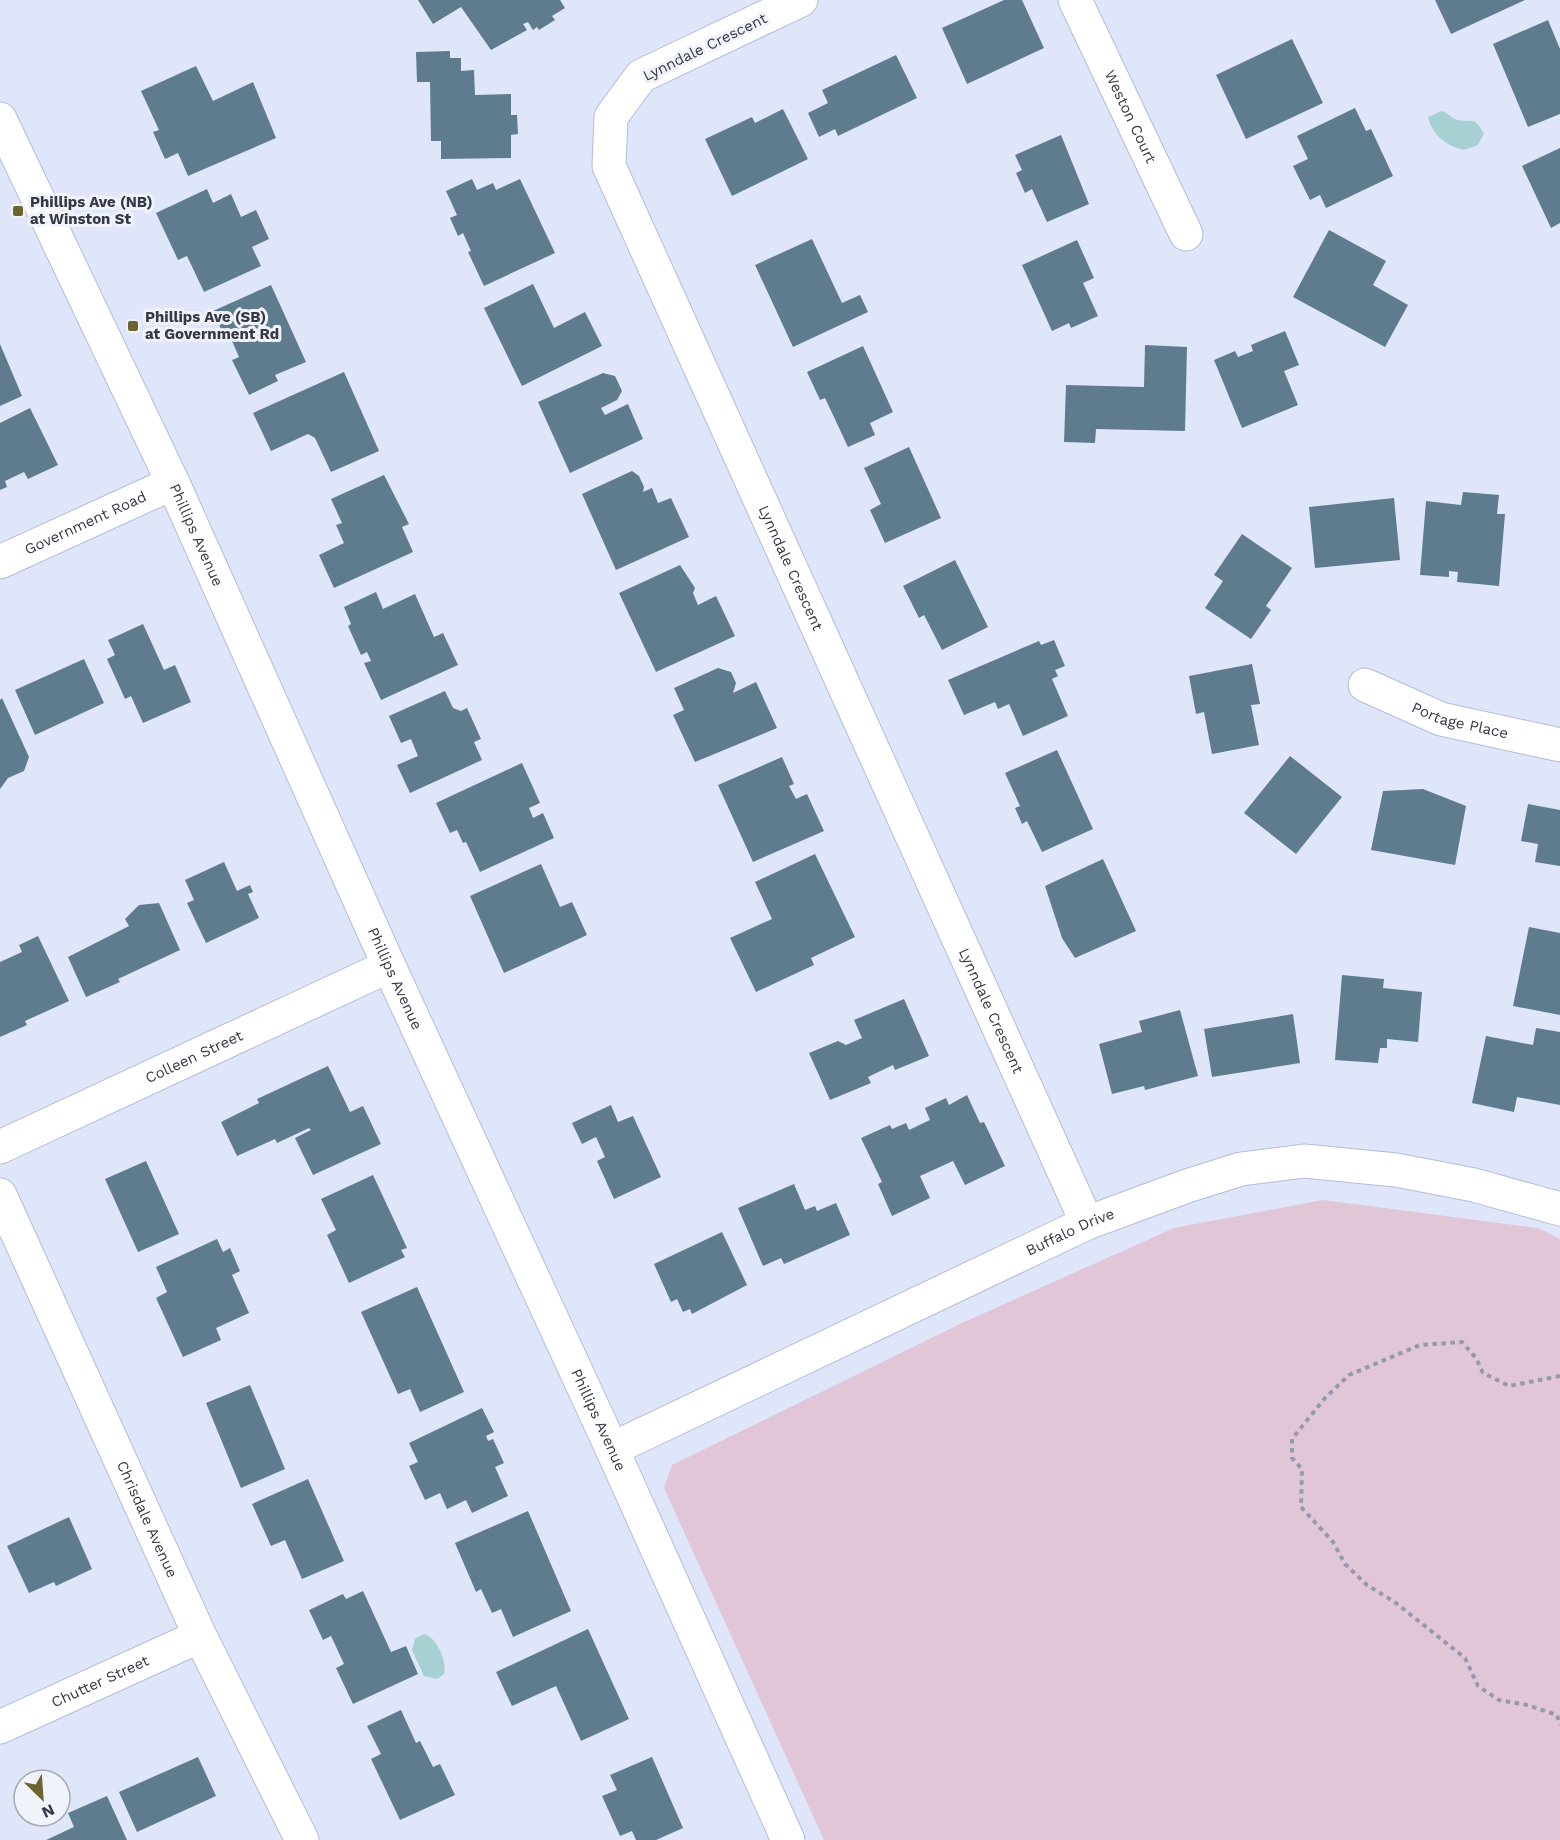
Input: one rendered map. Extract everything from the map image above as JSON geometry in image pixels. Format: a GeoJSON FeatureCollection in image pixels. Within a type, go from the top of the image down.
{"type":"FeatureCollection","features":[{"type":"Feature","properties":{"kind":"street","name":"Lynndale Crescent"},"geometry":{"type":"LineString","coordinates":[[801,0],[641,76],[611,117],[609,166],[1087,1224]]}},
{"type":"Feature","properties":{"kind":"street","name":"Weston Court"},"geometry":{"type":"LineString","coordinates":[[1075,0],[1186,234]]}},
{"type":"Feature","properties":{"kind":"street","name":"Phillips Avenue"},"geometry":{"type":"LineString","coordinates":[[0,119],[173,483],[389,966],[612,1449],[788,1840]]}},
{"type":"Feature","properties":{"kind":"street","name":"Government Road"},"geometry":{"type":"LineString","coordinates":[[0,562],[173,483]]}},
{"type":"Feature","properties":{"kind":"street","name":"Portage Place"},"geometry":{"type":"LineString","coordinates":[[1365,685],[1441,719],[1560,745]]}},
{"type":"Feature","properties":{"kind":"street","name":"Colleen Street"},"geometry":{"type":"LineString","coordinates":[[0,1147],[389,966]]}},
{"type":"Feature","properties":{"kind":"street","name":"Buffalo Drive"},"geometry":{"type":"LineString","coordinates":[[612,1449],[1087,1224],[1187,1186],[1241,1169],[1304,1161],[1396,1170],[1474,1185],[1560,1209]]}},
{"type":"Feature","properties":{"kind":"street","name":"Chrisdale Avenue"},"geometry":{"type":"LineString","coordinates":[[0,1195],[200,1636],[302,1840]]}},
{"type":"Feature","properties":{"kind":"street","name":"Chutter Street"},"geometry":{"type":"LineString","coordinates":[[0,1727],[200,1636]]}},
{"type":"Feature","properties":{"kind":"path"},"geometry":{"type":"LineString","coordinates":[[1560,1376],[1509,1386],[1483,1373],[1476,1358],[1462,1342],[1420,1345],[1349,1375],[1325,1398],[1292,1439],[1293,1458],[1302,1469],[1302,1507],[1333,1542],[1345,1564],[1368,1585],[1396,1603],[1465,1658],[1478,1686],[1499,1700],[1527,1705],[1557,1715],[1560,1725]]}},
{"type":"Feature","properties":{"kind":"shaded area"},"geometry":{"type":"Polygon","coordinates":[[[1442,111],[1460,121],[1471,121],[1477,124],[1484,134],[1478,145],[1464,150],[1441,139],[1430,124],[1428,117],[1442,111]]]}},
{"type":"Feature","properties":{"kind":"shaded area"},"geometry":{"type":"Polygon","coordinates":[[[1323,1200],[1538,1228],[1560,1239],[1560,1840],[824,1840],[664,1488],[672,1465],[962,1323],[1174,1228],[1323,1200]]]}},
{"type":"Feature","properties":{"kind":"shaded area"},"geometry":{"type":"Polygon","coordinates":[[[424,1634],[433,1639],[443,1657],[444,1674],[437,1679],[424,1676],[412,1650],[415,1639],[424,1634]]]}},
{"type":"Feature","properties":{"kind":"building"},"geometry":{"type":"Polygon","coordinates":[[[418,0],[560,0],[565,8],[552,16],[555,20],[539,30],[537,27],[533,30],[528,22],[523,24],[527,30],[491,50],[461,7],[433,24],[418,0]]]}},
{"type":"Feature","properties":{"kind":"building"},"geometry":{"type":"Polygon","coordinates":[[[1004,0],[1022,0],[1044,48],[967,84],[942,28],[1004,0]]]}},
{"type":"Feature","properties":{"kind":"building"},"geometry":{"type":"Polygon","coordinates":[[[1435,0],[1525,0],[1451,34],[1435,0]]]}},
{"type":"Feature","properties":{"kind":"building"},"geometry":{"type":"Polygon","coordinates":[[[1548,20],[1560,49],[1560,114],[1528,127],[1493,44],[1548,20]]]}},
{"type":"Feature","properties":{"kind":"building"},"geometry":{"type":"Polygon","coordinates":[[[1292,39],[1323,103],[1246,139],[1216,75],[1292,39]]]}},
{"type":"Feature","properties":{"kind":"building"},"geometry":{"type":"Polygon","coordinates":[[[450,51],[450,58],[461,58],[461,71],[474,70],[475,95],[511,94],[511,115],[517,115],[518,134],[511,135],[511,158],[441,159],[441,141],[431,141],[430,82],[417,82],[416,52],[450,51]]]}},
{"type":"Feature","properties":{"kind":"building"},"geometry":{"type":"Polygon","coordinates":[[[896,55],[917,98],[838,136],[835,129],[819,137],[808,113],[828,103],[822,90],[896,55]]]}},
{"type":"Feature","properties":{"kind":"building"},"geometry":{"type":"Polygon","coordinates":[[[196,66],[213,101],[253,82],[276,138],[188,176],[178,153],[165,159],[153,132],[159,130],[141,91],[196,66]]]}},
{"type":"Feature","properties":{"kind":"building"},"geometry":{"type":"Polygon","coordinates":[[[1355,108],[1366,131],[1371,129],[1393,176],[1326,208],[1320,195],[1310,200],[1293,166],[1308,159],[1297,136],[1355,108]]]}},
{"type":"Feature","properties":{"kind":"building"},"geometry":{"type":"Polygon","coordinates":[[[783,109],[808,159],[732,196],[705,139],[752,117],[755,123],[783,109]]]}},
{"type":"Feature","properties":{"kind":"building"},"geometry":{"type":"Polygon","coordinates":[[[1061,135],[1089,204],[1047,222],[1032,189],[1025,193],[1016,173],[1022,170],[1015,155],[1061,135]]]}},
{"type":"Feature","properties":{"kind":"building"},"geometry":{"type":"Polygon","coordinates":[[[1560,148],[1560,223],[1551,228],[1522,166],[1560,148]]]}},
{"type":"Feature","properties":{"kind":"building"},"geometry":{"type":"Polygon","coordinates":[[[472,179],[477,190],[493,183],[496,190],[520,179],[555,253],[484,286],[468,252],[471,251],[463,233],[458,236],[450,218],[457,215],[446,191],[472,179]]]}},
{"type":"Feature","properties":{"kind":"building"},"geometry":{"type":"Polygon","coordinates":[[[207,189],[213,203],[231,194],[241,217],[256,210],[269,239],[252,247],[261,266],[204,292],[187,256],[178,260],[156,213],[207,189]]]}},
{"type":"Feature","properties":{"kind":"building"},"geometry":{"type":"Polygon","coordinates":[[[1329,230],[1386,261],[1373,285],[1408,305],[1385,347],[1293,297],[1329,230]]]}},
{"type":"Feature","properties":{"kind":"building"},"geometry":{"type":"Polygon","coordinates":[[[812,239],[842,303],[860,295],[868,312],[793,347],[755,265],[812,239]]]}},
{"type":"Feature","properties":{"kind":"building"},"geometry":{"type":"Polygon","coordinates":[[[1077,240],[1094,278],[1083,283],[1098,316],[1071,328],[1069,323],[1052,331],[1022,265],[1077,240]]]}},
{"type":"Feature","properties":{"kind":"building"},"geometry":{"type":"Polygon","coordinates":[[[533,284],[554,328],[585,312],[602,346],[522,386],[484,308],[533,284]]]}},
{"type":"Feature","properties":{"kind":"building"},"geometry":{"type":"Polygon","coordinates":[[[271,285],[306,362],[275,375],[278,381],[249,395],[232,360],[239,357],[229,334],[224,336],[213,311],[271,285]]]}},
{"type":"Feature","properties":{"kind":"building"},"geometry":{"type":"Polygon","coordinates":[[[1285,331],[1299,365],[1284,371],[1298,405],[1242,428],[1214,360],[1235,351],[1238,357],[1253,351],[1251,345],[1285,331]]]}},
{"type":"Feature","properties":{"kind":"building"},"geometry":{"type":"Polygon","coordinates":[[[0,344],[22,396],[0,406],[0,344]]]}},
{"type":"Feature","properties":{"kind":"building"},"geometry":{"type":"Polygon","coordinates":[[[1145,345],[1187,347],[1185,431],[1096,429],[1095,443],[1064,442],[1066,385],[1144,387],[1145,345]]]}},
{"type":"Feature","properties":{"kind":"building"},"geometry":{"type":"Polygon","coordinates":[[[863,346],[893,412],[870,423],[875,435],[848,447],[825,398],[820,400],[807,372],[863,346]]]}},
{"type":"Feature","properties":{"kind":"building"},"geometry":{"type":"Polygon","coordinates":[[[344,372],[379,451],[331,472],[315,438],[308,434],[271,451],[253,413],[344,372]]]}},
{"type":"Feature","properties":{"kind":"building"},"geometry":{"type":"Polygon","coordinates":[[[603,373],[615,376],[622,391],[617,400],[601,408],[605,415],[628,404],[643,439],[570,473],[538,402],[603,373]]]}},
{"type":"Feature","properties":{"kind":"building"},"geometry":{"type":"Polygon","coordinates":[[[30,408],[58,465],[28,479],[24,472],[5,481],[7,487],[0,490],[0,423],[30,408]]]}},
{"type":"Feature","properties":{"kind":"building"},"geometry":{"type":"Polygon","coordinates":[[[909,447],[941,518],[885,543],[870,510],[881,504],[864,468],[909,447]]]}},
{"type":"Feature","properties":{"kind":"building"},"geometry":{"type":"Polygon","coordinates":[[[632,471],[639,476],[644,487],[643,492],[652,488],[658,503],[671,498],[689,537],[616,570],[582,494],[632,471]]]}},
{"type":"Feature","properties":{"kind":"building"},"geometry":{"type":"Polygon","coordinates":[[[384,475],[409,524],[402,527],[413,552],[334,588],[319,555],[344,543],[336,525],[342,523],[331,499],[384,475]]]}},
{"type":"Feature","properties":{"kind":"building"},"geometry":{"type":"Polygon","coordinates":[[[1463,492],[1499,495],[1497,514],[1505,514],[1499,586],[1457,582],[1458,572],[1449,571],[1449,577],[1420,575],[1426,501],[1461,505],[1463,492]]]}},
{"type":"Feature","properties":{"kind":"building"},"geometry":{"type":"Polygon","coordinates":[[[1394,498],[1400,560],[1315,568],[1309,507],[1394,498]]]}},
{"type":"Feature","properties":{"kind":"building"},"geometry":{"type":"Polygon","coordinates":[[[1242,534],[1292,568],[1266,606],[1271,610],[1251,639],[1205,608],[1223,581],[1214,575],[1242,534]]]}},
{"type":"Feature","properties":{"kind":"building"},"geometry":{"type":"Polygon","coordinates":[[[955,560],[988,627],[942,650],[924,615],[919,618],[903,586],[955,560]]]}},
{"type":"Feature","properties":{"kind":"building"},"geometry":{"type":"Polygon","coordinates":[[[680,565],[695,588],[693,593],[698,605],[716,596],[735,636],[656,672],[619,593],[680,565]]]}},
{"type":"Feature","properties":{"kind":"building"},"geometry":{"type":"Polygon","coordinates":[[[376,592],[383,609],[415,594],[434,637],[443,633],[458,665],[381,700],[364,663],[371,661],[367,652],[361,655],[348,626],[351,624],[344,607],[376,592]]]}},
{"type":"Feature","properties":{"kind":"building"},"geometry":{"type":"Polygon","coordinates":[[[143,624],[164,670],[175,665],[191,702],[143,723],[131,696],[125,699],[107,659],[115,655],[108,640],[143,624]]]}},
{"type":"Feature","properties":{"kind":"building"},"geometry":{"type":"Polygon","coordinates":[[[1054,640],[1065,666],[1055,670],[1058,676],[1052,679],[1068,716],[1023,736],[1009,704],[998,709],[995,702],[964,715],[948,680],[1039,641],[1041,645],[1054,640]]]}},
{"type":"Feature","properties":{"kind":"building"},"geometry":{"type":"Polygon","coordinates":[[[84,659],[104,703],[35,735],[15,690],[84,659]]]}},
{"type":"Feature","properties":{"kind":"building"},"geometry":{"type":"Polygon","coordinates":[[[1252,664],[1260,704],[1251,705],[1259,745],[1212,754],[1204,712],[1196,714],[1189,676],[1252,664]]]}},
{"type":"Feature","properties":{"kind":"building"},"geometry":{"type":"Polygon","coordinates":[[[718,668],[731,672],[736,683],[733,693],[756,682],[777,728],[695,762],[673,715],[684,710],[674,688],[718,668]]]}},
{"type":"Feature","properties":{"kind":"building"},"geometry":{"type":"Polygon","coordinates":[[[445,691],[453,708],[461,711],[467,708],[481,739],[474,742],[482,760],[410,793],[397,765],[418,756],[411,739],[401,743],[389,716],[445,691]]]}},
{"type":"Feature","properties":{"kind":"building"},"geometry":{"type":"Polygon","coordinates":[[[2,698],[29,757],[24,771],[8,778],[0,789],[0,700],[2,698]]]}},
{"type":"Feature","properties":{"kind":"building"},"geometry":{"type":"Polygon","coordinates":[[[1057,750],[1093,829],[1042,852],[1027,821],[1022,824],[1015,808],[1020,806],[1005,773],[1057,750]]]}},
{"type":"Feature","properties":{"kind":"building"},"geometry":{"type":"Polygon","coordinates":[[[1290,756],[1342,797],[1296,854],[1244,813],[1290,756]]]}},
{"type":"Feature","properties":{"kind":"building"},"geometry":{"type":"Polygon","coordinates":[[[782,757],[794,784],[789,786],[796,799],[807,794],[824,831],[753,862],[718,785],[782,757]]]}},
{"type":"Feature","properties":{"kind":"building"},"geometry":{"type":"Polygon","coordinates":[[[522,763],[540,803],[529,808],[533,818],[543,813],[554,838],[480,872],[466,842],[463,843],[457,830],[450,833],[436,803],[522,763]]]}},
{"type":"Feature","properties":{"kind":"building"},"geometry":{"type":"Polygon","coordinates":[[[1423,789],[1466,806],[1455,865],[1371,850],[1383,791],[1423,789]]]}},
{"type":"Feature","properties":{"kind":"building"},"geometry":{"type":"Polygon","coordinates":[[[1528,804],[1560,810],[1560,866],[1535,862],[1538,844],[1521,841],[1528,804]]]}},
{"type":"Feature","properties":{"kind":"building"},"geometry":{"type":"Polygon","coordinates":[[[815,854],[855,937],[811,958],[814,965],[756,992],[730,938],[772,919],[755,882],[815,854]]]}},
{"type":"Feature","properties":{"kind":"building"},"geometry":{"type":"Polygon","coordinates":[[[1103,859],[1136,931],[1075,958],[1062,938],[1045,886],[1103,859]]]}},
{"type":"Feature","properties":{"kind":"building"},"geometry":{"type":"Polygon","coordinates":[[[224,862],[237,891],[250,885],[253,892],[248,894],[259,918],[206,943],[187,903],[194,900],[185,880],[224,862]]]}},
{"type":"Feature","properties":{"kind":"building"},"geometry":{"type":"Polygon","coordinates":[[[541,864],[560,907],[572,902],[587,935],[504,973],[470,896],[541,864]]]}},
{"type":"Feature","properties":{"kind":"building"},"geometry":{"type":"Polygon","coordinates":[[[159,903],[180,950],[86,997],[68,957],[129,926],[125,919],[139,905],[159,903]]]}},
{"type":"Feature","properties":{"kind":"building"},"geometry":{"type":"Polygon","coordinates":[[[1529,927],[1560,933],[1560,1015],[1513,1006],[1529,927]]]}},
{"type":"Feature","properties":{"kind":"building"},"geometry":{"type":"Polygon","coordinates":[[[38,936],[69,1001],[25,1021],[27,1025],[0,1037],[0,962],[22,952],[19,945],[38,936]]]}},
{"type":"Feature","properties":{"kind":"building"},"geometry":{"type":"Polygon","coordinates":[[[1342,975],[1384,979],[1383,988],[1422,992],[1418,1042],[1387,1039],[1387,1048],[1380,1048],[1378,1063],[1335,1060],[1342,975]]]}},
{"type":"Feature","properties":{"kind":"building"},"geometry":{"type":"Polygon","coordinates":[[[904,999],[929,1056],[895,1070],[893,1065],[868,1077],[871,1083],[830,1100],[809,1053],[838,1041],[846,1045],[862,1038],[854,1020],[904,999]]]}},
{"type":"Feature","properties":{"kind":"building"},"geometry":{"type":"Polygon","coordinates":[[[1180,1010],[1198,1076],[1145,1090],[1144,1086],[1112,1094],[1099,1044],[1142,1032],[1139,1021],[1180,1010]]]}},
{"type":"Feature","properties":{"kind":"building"},"geometry":{"type":"Polygon","coordinates":[[[1293,1014],[1300,1063],[1212,1077],[1204,1029],[1293,1014]]]}},
{"type":"Feature","properties":{"kind":"building"},"geometry":{"type":"Polygon","coordinates":[[[1536,1028],[1560,1032],[1560,1105],[1517,1097],[1514,1112],[1472,1103],[1486,1036],[1533,1045],[1536,1028]]]}},
{"type":"Feature","properties":{"kind":"building"},"geometry":{"type":"Polygon","coordinates":[[[328,1066],[350,1112],[363,1106],[381,1144],[313,1175],[295,1138],[311,1130],[309,1128],[277,1143],[275,1139],[237,1156],[221,1122],[259,1103],[257,1099],[328,1066]]]}},
{"type":"Feature","properties":{"kind":"building"},"geometry":{"type":"Polygon","coordinates":[[[967,1095],[980,1123],[984,1122],[1005,1166],[965,1185],[953,1161],[920,1176],[930,1198],[892,1216],[878,1184],[882,1182],[861,1138],[890,1125],[892,1129],[906,1123],[909,1130],[930,1120],[925,1108],[946,1098],[949,1105],[967,1095]]]}},
{"type":"Feature","properties":{"kind":"building"},"geometry":{"type":"Polygon","coordinates":[[[611,1105],[618,1122],[633,1116],[661,1177],[614,1199],[597,1161],[605,1157],[596,1137],[582,1144],[572,1123],[611,1105]]]}},
{"type":"Feature","properties":{"kind":"building"},"geometry":{"type":"Polygon","coordinates":[[[146,1161],[179,1234],[138,1252],[105,1179],[146,1161]]]}},
{"type":"Feature","properties":{"kind":"building"},"geometry":{"type":"Polygon","coordinates":[[[373,1175],[407,1248],[401,1250],[405,1257],[349,1283],[327,1235],[336,1230],[321,1199],[373,1175]]]}},
{"type":"Feature","properties":{"kind":"building"},"geometry":{"type":"Polygon","coordinates":[[[794,1184],[805,1210],[815,1206],[817,1211],[836,1203],[850,1235],[784,1264],[781,1258],[763,1266],[738,1208],[794,1184]]]}},
{"type":"Feature","properties":{"kind":"building"},"geometry":{"type":"Polygon","coordinates":[[[722,1232],[747,1285],[692,1314],[690,1309],[683,1312],[677,1299],[671,1302],[654,1264],[722,1232]]]}},
{"type":"Feature","properties":{"kind":"building"},"geometry":{"type":"Polygon","coordinates":[[[217,1239],[223,1252],[230,1248],[240,1271],[232,1275],[249,1313],[216,1328],[221,1340],[183,1357],[156,1298],[167,1292],[156,1267],[217,1239]]]}},
{"type":"Feature","properties":{"kind":"building"},"geometry":{"type":"Polygon","coordinates":[[[417,1287],[464,1392],[420,1412],[410,1389],[398,1394],[361,1312],[417,1287]]]}},
{"type":"Feature","properties":{"kind":"building"},"geometry":{"type":"Polygon","coordinates":[[[250,1385],[285,1469],[241,1488],[206,1403],[250,1385]]]}},
{"type":"Feature","properties":{"kind":"building"},"geometry":{"type":"Polygon","coordinates":[[[482,1408],[494,1432],[486,1436],[488,1441],[493,1439],[504,1463],[495,1467],[508,1496],[472,1513],[466,1500],[447,1509],[440,1493],[425,1500],[409,1466],[418,1462],[409,1443],[482,1408]]]}},
{"type":"Feature","properties":{"kind":"building"},"geometry":{"type":"Polygon","coordinates":[[[308,1479],[344,1561],[302,1579],[285,1540],[271,1546],[252,1504],[308,1479]]]}},
{"type":"Feature","properties":{"kind":"building"},"geometry":{"type":"Polygon","coordinates":[[[528,1511],[571,1611],[513,1637],[501,1609],[492,1613],[481,1589],[476,1592],[455,1543],[528,1511]]]}},
{"type":"Feature","properties":{"kind":"building"},"geometry":{"type":"Polygon","coordinates":[[[69,1517],[92,1569],[56,1586],[54,1582],[29,1593],[7,1546],[69,1517]]]}},
{"type":"Feature","properties":{"kind":"building"},"geometry":{"type":"Polygon","coordinates":[[[363,1591],[391,1652],[406,1646],[418,1674],[353,1704],[336,1668],[344,1664],[331,1636],[323,1640],[309,1610],[343,1594],[346,1599],[363,1591]]]}},
{"type":"Feature","properties":{"kind":"building"},"geometry":{"type":"Polygon","coordinates":[[[588,1629],[629,1719],[581,1741],[556,1686],[512,1706],[496,1672],[588,1629]]]}},
{"type":"Feature","properties":{"kind":"building"},"geometry":{"type":"Polygon","coordinates":[[[401,1710],[416,1743],[420,1741],[433,1767],[440,1764],[455,1795],[400,1820],[371,1759],[381,1754],[367,1726],[401,1710]]]}},
{"type":"Feature","properties":{"kind":"building"},"geometry":{"type":"Polygon","coordinates":[[[198,1757],[216,1796],[137,1832],[119,1792],[198,1757]]]}},
{"type":"Feature","properties":{"kind":"building"},"geometry":{"type":"Polygon","coordinates":[[[652,1757],[683,1828],[656,1840],[636,1840],[632,1831],[620,1836],[602,1796],[617,1790],[610,1775],[652,1757]]]}},
{"type":"Feature","properties":{"kind":"building"},"geometry":{"type":"Polygon","coordinates":[[[107,1796],[127,1840],[46,1840],[74,1827],[72,1811],[107,1796]]]}},
{"type":"Feature","properties":{"kind":"place","name":"Phillips Ave (NB) at Winston St"},"geometry":{"type":"Point","coordinates":[18,211]}},
{"type":"Feature","properties":{"kind":"place","name":"Phillips Ave (SB) at Government Rd"},"geometry":{"type":"Point","coordinates":[133,326]}}]}
